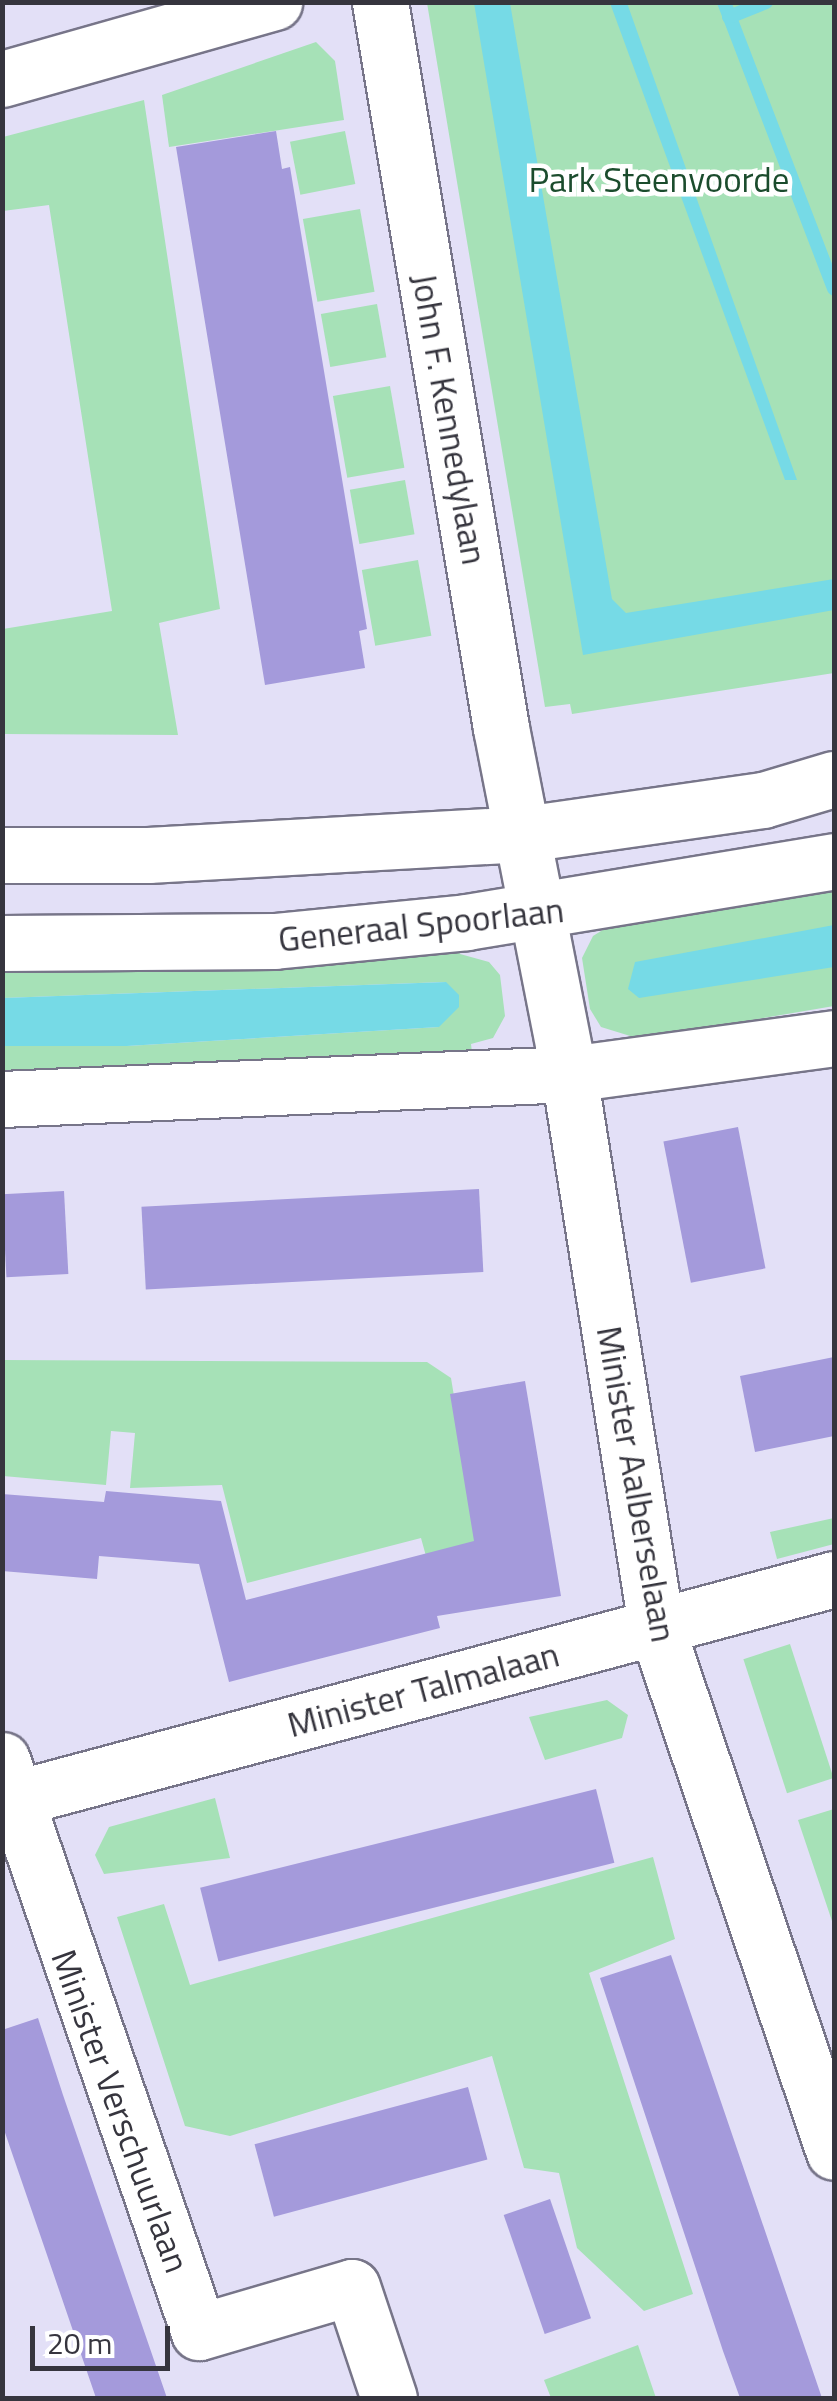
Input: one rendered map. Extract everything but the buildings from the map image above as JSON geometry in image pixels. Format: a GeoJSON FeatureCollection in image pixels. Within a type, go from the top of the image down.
{"type":"FeatureCollection","features":[{"type":"Feature","properties":{"kind":"street"},"geometry":{"type":"LineString","coordinates":[[2,79],[274,2]]}},
{"type":"Feature","properties":{"kind":"street","name":"John F. Kennedylaan"},"geometry":{"type":"LineString","coordinates":[[380,2],[540,915]]}},
{"type":"Feature","properties":{"kind":"street"},"geometry":{"type":"LineString","coordinates":[[2,855],[148,855],[524,834],[763,800],[834,779]]}},
{"type":"Feature","properties":{"kind":"street","name":"Generaal Spoorlaan"},"geometry":{"type":"LineString","coordinates":[[2,943],[274,941],[540,915],[834,861]]}},
{"type":"Feature","properties":{"kind":"street","name":"Minister Aalberselaan"},"geometry":{"type":"LineString","coordinates":[[540,915],[569,1074],[656,1626],[834,2152]]}},
{"type":"Feature","properties":{"kind":"street"},"geometry":{"type":"LineString","coordinates":[[2,1100],[569,1074],[834,1038]]}},
{"type":"Feature","properties":{"kind":"street","name":"Minister Talmalaan"},"geometry":{"type":"LineString","coordinates":[[6,1787],[834,1580]]}},
{"type":"Feature","properties":{"kind":"street","name":"Minister Verschuurlaan"},"geometry":{"type":"LineString","coordinates":[[6,1787],[199,2332],[352,2288],[389,2398]]}},
{"type":"Feature","properties":{"kind":"green space","name":"Park Steenvoorde"},"geometry":{"type":"Polygon","coordinates":[[[427,3],[834,3],[834,673],[572,714],[570,704],[545,707],[427,3]]]}},
{"type":"Feature","properties":{"kind":"green space"},"geometry":{"type":"Polygon","coordinates":[[[316,42],[335,61],[344,120],[169,147],[162,95],[316,42]]]}},
{"type":"Feature","properties":{"kind":"green space"},"geometry":{"type":"Polygon","coordinates":[[[144,100],[220,609],[159,623],[178,735],[3,734],[3,629],[112,611],[49,205],[3,211],[3,137],[144,100]]]}},
{"type":"Feature","properties":{"kind":"green space"},"geometry":{"type":"Polygon","coordinates":[[[345,131],[355,184],[300,195],[290,142],[345,131]]]}},
{"type":"Feature","properties":{"kind":"green space"},"geometry":{"type":"Polygon","coordinates":[[[360,209],[375,292],[317,302],[303,219],[360,209]]]}},
{"type":"Feature","properties":{"kind":"green space"},"geometry":{"type":"Polygon","coordinates":[[[377,304],[386,357],[330,367],[321,314],[377,304]]]}},
{"type":"Feature","properties":{"kind":"green space"},"geometry":{"type":"Polygon","coordinates":[[[390,386],[404,468],[347,478],[333,396],[390,386]]]}},
{"type":"Feature","properties":{"kind":"green space"},"geometry":{"type":"Polygon","coordinates":[[[405,480],[415,534],[359,544],[350,490],[405,480]]]}},
{"type":"Feature","properties":{"kind":"green space"},"geometry":{"type":"Polygon","coordinates":[[[418,560],[431,636],[375,646],[362,570],[418,560]]]}},
{"type":"Feature","properties":{"kind":"green space"},"geometry":{"type":"Polygon","coordinates":[[[834,880],[834,1006],[640,1039],[601,1027],[590,1009],[582,958],[593,936],[630,913],[834,880]]]}},
{"type":"Feature","properties":{"kind":"green space"},"geometry":{"type":"Polygon","coordinates":[[[457,934],[460,954],[489,962],[500,975],[505,1016],[493,1038],[471,1044],[473,1061],[3,1082],[3,1046],[127,1046],[439,1027],[445,982],[3,998],[3,956],[457,934]]]}},
{"type":"Feature","properties":{"kind":"green space"},"geometry":{"type":"Polygon","coordinates":[[[2,1360],[427,1362],[451,1378],[482,1565],[432,1578],[421,1538],[247,1583],[222,1485],[130,1488],[135,1433],[111,1431],[106,1485],[3,1476],[2,1360]]]}},
{"type":"Feature","properties":{"kind":"green space"},"geometry":{"type":"Polygon","coordinates":[[[834,1518],[834,1544],[777,1559],[770,1532],[834,1518]]]}},
{"type":"Feature","properties":{"kind":"green space"},"geometry":{"type":"Polygon","coordinates":[[[790,1644],[834,1778],[787,1793],[743,1659],[790,1644]]]}},
{"type":"Feature","properties":{"kind":"green space"},"geometry":{"type":"Polygon","coordinates":[[[607,1700],[628,1715],[622,1738],[545,1760],[529,1717],[607,1700]]]}},
{"type":"Feature","properties":{"kind":"green space"},"geometry":{"type":"Polygon","coordinates":[[[215,1798],[230,1858],[104,1874],[95,1855],[109,1827],[215,1798]]]}},
{"type":"Feature","properties":{"kind":"green space"},"geometry":{"type":"Polygon","coordinates":[[[834,1809],[834,1927],[798,1820],[834,1809]]]}},
{"type":"Feature","properties":{"kind":"green space"},"geometry":{"type":"Polygon","coordinates":[[[653,1857],[675,1939],[589,1973],[693,2294],[644,2311],[577,2248],[559,2173],[524,2168],[492,2056],[230,2136],[185,2126],[117,1917],[164,1904],[190,1985],[653,1857]]]}},
{"type":"Feature","properties":{"kind":"green space"},"geometry":{"type":"Polygon","coordinates":[[[638,2345],[656,2398],[551,2398],[544,2380],[638,2345]]]}},
{"type":"Feature","properties":{"kind":"water"},"geometry":{"type":"Polygon","coordinates":[[[474,3],[510,3],[612,599],[626,613],[834,579],[834,610],[583,655],[474,3]]]}},
{"type":"Feature","properties":{"kind":"water"},"geometry":{"type":"Polygon","coordinates":[[[610,3],[627,3],[797,480],[785,480],[610,3]]]}},
{"type":"Feature","properties":{"kind":"water"},"geometry":{"type":"Polygon","coordinates":[[[834,925],[834,967],[639,998],[628,989],[635,962],[834,925]]]}},
{"type":"Feature","properties":{"kind":"water"},"geometry":{"type":"Polygon","coordinates":[[[446,982],[459,995],[459,1007],[439,1027],[127,1046],[3,1046],[3,998],[446,982]]]}},
{"type":"Feature","properties":{"kind":"waterway"},"geometry":{"type":"LineString","coordinates":[[724,2],[834,289]]}},
{"type":"Feature","properties":{"kind":"waterway"},"geometry":{"type":"LineString","coordinates":[[729,17],[766,2]]}}]}
